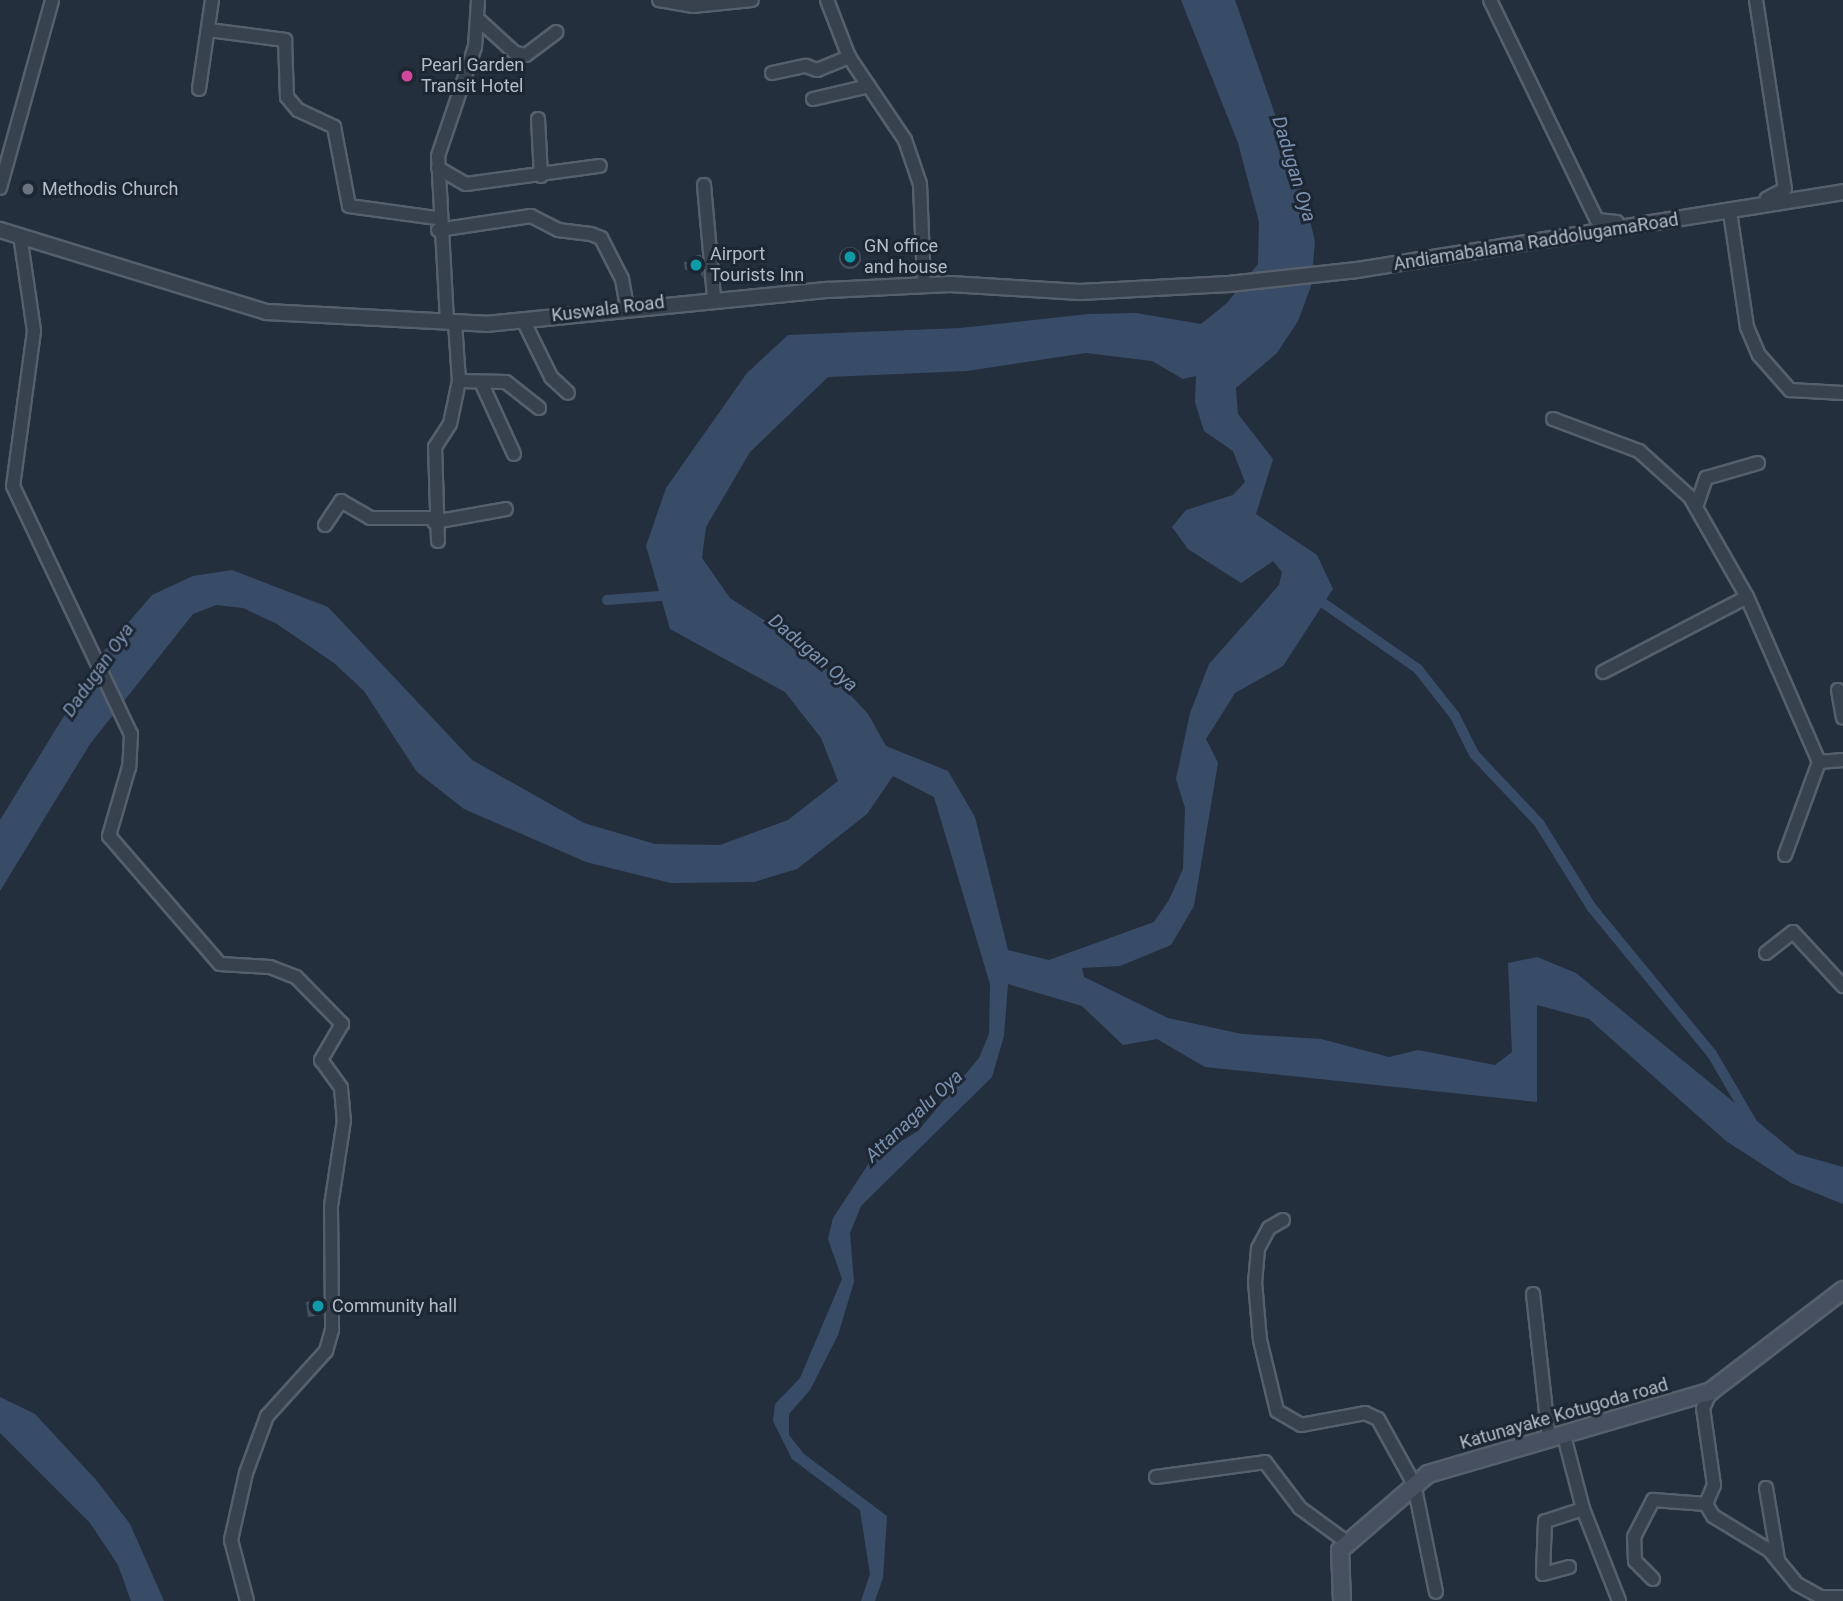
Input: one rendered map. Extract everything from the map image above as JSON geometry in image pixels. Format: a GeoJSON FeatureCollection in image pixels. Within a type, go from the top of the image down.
{"type":"FeatureCollection","features":[{"type":"Feature","properties":{"kind":"main road","name":"Katunayake Kotugoda road"},"geometry":{"type":"LineString","coordinates":[[1348,1543],[1413,1484],[1428,1474],[1711,1391],[1843,1290]]}},
{"type":"Feature","properties":{"kind":"main road"},"geometry":{"type":"LineString","coordinates":[[1342,1601],[1337,1569],[1348,1543]]}},
{"type":"Feature","properties":{"kind":"street"},"geometry":{"type":"LineString","coordinates":[[0,188],[52,0]]}},
{"type":"Feature","properties":{"kind":"street"},"geometry":{"type":"LineString","coordinates":[[199,89],[212,0]]}},
{"type":"Feature","properties":{"kind":"street"},"geometry":{"type":"LineString","coordinates":[[438,541],[433,520],[435,447],[450,424],[459,381],[438,224],[438,168],[480,21],[478,0]]}},
{"type":"Feature","properties":{"kind":"street"},"geometry":{"type":"LineString","coordinates":[[659,0],[693,6],[752,0]]}},
{"type":"Feature","properties":{"kind":"street"},"geometry":{"type":"LineString","coordinates":[[827,0],[849,57],[905,140],[920,184],[924,285]]}},
{"type":"Feature","properties":{"kind":"street"},"geometry":{"type":"LineString","coordinates":[[1490,0],[1603,224],[1780,197],[1785,189],[1756,0]]}},
{"type":"Feature","properties":{"kind":"street"},"geometry":{"type":"LineString","coordinates":[[480,21],[514,53],[526,55],[556,32]]}},
{"type":"Feature","properties":{"kind":"street"},"geometry":{"type":"LineString","coordinates":[[209,30],[285,40],[287,97],[298,110],[334,127],[349,206],[438,224],[531,216],[558,230],[591,234],[601,238],[622,279],[627,306]]}},
{"type":"Feature","properties":{"kind":"street"},"geometry":{"type":"LineString","coordinates":[[772,73],[806,66],[817,70],[849,57]]}},
{"type":"Feature","properties":{"kind":"street"},"geometry":{"type":"LineString","coordinates":[[813,99],[869,86]]}},
{"type":"Feature","properties":{"kind":"street"},"geometry":{"type":"LineString","coordinates":[[538,119],[541,176]]}},
{"type":"Feature","properties":{"kind":"street"},"geometry":{"type":"LineString","coordinates":[[438,168],[466,184],[600,166]]}},
{"type":"Feature","properties":{"kind":"street"},"geometry":{"type":"LineString","coordinates":[[704,185],[714,298]]}},
{"type":"Feature","properties":{"kind":"street","name":"Andiamabalama RaddolugamaRoad"},"geometry":{"type":"LineString","coordinates":[[1229,284],[1357,270],[1843,192]]}},
{"type":"Feature","properties":{"kind":"street"},"geometry":{"type":"LineString","coordinates":[[1730,212],[1747,327],[1759,355],[1790,390],[1843,393]]}},
{"type":"Feature","properties":{"kind":"street","name":"Kuswala Road"},"geometry":{"type":"LineString","coordinates":[[0,230],[267,312],[451,321],[523,320],[714,298],[924,285],[1080,292],[1229,284]]}},
{"type":"Feature","properties":{"kind":"street"},"geometry":{"type":"LineString","coordinates":[[20,235],[34,331],[13,486],[131,734],[129,767],[109,821],[109,836],[124,857],[220,964],[270,967],[296,977],[342,1024],[321,1060],[341,1088],[344,1120],[331,1206],[332,1330],[326,1351],[267,1416],[246,1473],[231,1540],[247,1601]]}},
{"type":"Feature","properties":{"kind":"street"},"geometry":{"type":"LineString","coordinates":[[523,320],[551,377],[568,393]]}},
{"type":"Feature","properties":{"kind":"street"},"geometry":{"type":"LineString","coordinates":[[459,381],[506,382],[539,408]]}},
{"type":"Feature","properties":{"kind":"street"},"geometry":{"type":"LineString","coordinates":[[481,382],[514,454]]}},
{"type":"Feature","properties":{"kind":"street"},"geometry":{"type":"LineString","coordinates":[[1553,419],[1639,451],[1696,508],[1747,597],[1819,762],[1785,855]]}},
{"type":"Feature","properties":{"kind":"street"},"geometry":{"type":"LineString","coordinates":[[1696,508],[1706,478],[1758,463]]}},
{"type":"Feature","properties":{"kind":"street"},"geometry":{"type":"LineString","coordinates":[[325,525],[341,501],[370,518],[433,520],[506,509]]}},
{"type":"Feature","properties":{"kind":"street"},"geometry":{"type":"LineString","coordinates":[[1603,672],[1747,597]]}},
{"type":"Feature","properties":{"kind":"street"},"geometry":{"type":"LineString","coordinates":[[1838,690],[1843,718]]}},
{"type":"Feature","properties":{"kind":"street"},"geometry":{"type":"LineString","coordinates":[[1819,762],[1843,760]]}},
{"type":"Feature","properties":{"kind":"street"},"geometry":{"type":"LineString","coordinates":[[1766,953],[1793,932],[1843,986]]}},
{"type":"Feature","properties":{"kind":"street"},"geometry":{"type":"LineString","coordinates":[[1283,1220],[1269,1228],[1258,1249],[1255,1282],[1260,1340],[1277,1411],[1301,1425],[1373,1413],[1413,1484],[1436,1592]]}},
{"type":"Feature","properties":{"kind":"street"},"geometry":{"type":"LineString","coordinates":[[1533,1294],[1556,1438],[1619,1601]]}},
{"type":"Feature","properties":{"kind":"street"},"geometry":{"type":"LineString","coordinates":[[1706,1504],[1714,1485],[1703,1408],[1711,1391]]}},
{"type":"Feature","properties":{"kind":"street"},"geometry":{"type":"LineString","coordinates":[[1156,1477],[1265,1462],[1300,1508],[1348,1543]]}},
{"type":"Feature","properties":{"kind":"street"},"geometry":{"type":"LineString","coordinates":[[1766,1488],[1778,1561]]}},
{"type":"Feature","properties":{"kind":"street"},"geometry":{"type":"LineString","coordinates":[[1653,1579],[1635,1562],[1634,1537],[1653,1500],[1706,1504]]}},
{"type":"Feature","properties":{"kind":"street"},"geometry":{"type":"LineString","coordinates":[[1706,1504],[1713,1517],[1778,1561],[1820,1597],[1843,1597]]}},
{"type":"Feature","properties":{"kind":"street"},"geometry":{"type":"LineString","coordinates":[[1569,1567],[1543,1574],[1545,1521],[1583,1509]]}},
{"type":"Feature","properties":{"kind":"water","name":"Dadugan Oya"},"geometry":{"type":"Polygon","coordinates":[[[1181,0],[1235,0],[1306,203],[1315,242],[1311,286],[1298,321],[1277,353],[1236,388],[1238,414],[1273,459],[1256,514],[1317,555],[1333,589],[1283,666],[1235,693],[1206,739],[1218,763],[1194,906],[1171,945],[1120,966],[1082,968],[1084,977],[1168,1018],[1242,1034],[1321,1039],[1389,1057],[1418,1050],[1495,1065],[1512,1052],[1508,963],[1537,957],[1576,973],[1797,1154],[1843,1167],[1843,1204],[1791,1183],[1726,1141],[1589,1019],[1537,1005],[1537,1102],[1205,1067],[1157,1039],[1123,1045],[1082,1006],[1008,984],[1004,1036],[992,1077],[861,1206],[850,1233],[854,1282],[838,1335],[810,1390],[789,1414],[789,1435],[804,1454],[887,1516],[883,1578],[875,1601],[861,1601],[870,1574],[860,1510],[792,1459],[773,1421],[775,1404],[800,1378],[842,1279],[828,1239],[833,1218],[871,1160],[918,1131],[979,1058],[989,1034],[990,984],[934,797],[893,776],[867,814],[797,869],[754,882],[671,883],[586,862],[464,809],[417,772],[364,691],[334,663],[277,624],[243,608],[216,605],[193,614],[90,744],[0,891],[0,820],[104,651],[152,595],[193,576],[232,570],[328,607],[472,760],[584,823],[655,844],[720,845],[788,820],[838,781],[821,738],[785,692],[670,629],[646,546],[666,488],[747,373],[788,335],[960,328],[1088,314],[1136,313],[1201,324],[1227,303],[1258,264],[1259,222],[1238,143],[1181,0]],[[1086,353],[967,371],[828,377],[750,452],[706,527],[702,558],[730,598],[806,647],[868,714],[886,746],[948,771],[975,817],[1008,950],[1049,960],[1154,922],[1169,900],[1183,869],[1185,808],[1176,779],[1190,713],[1209,664],[1279,585],[1282,572],[1273,561],[1241,583],[1188,549],[1172,527],[1186,510],[1233,495],[1245,482],[1233,451],[1204,431],[1195,402],[1196,376],[1183,379],[1152,361],[1086,353]]]}},
{"type":"Feature","properties":{"kind":"water"},"geometry":{"type":"Polygon","coordinates":[[[0,1397],[35,1414],[97,1481],[130,1524],[164,1601],[131,1601],[118,1565],[90,1523],[0,1433],[0,1397]]]}},
{"type":"Feature","properties":{"kind":"building","name":"GN office and house"},"geometry":{"type":"Polygon","coordinates":[[[850,247],[858,250],[861,258],[858,266],[850,269],[842,266],[839,258],[842,250],[850,247]]]}},
{"type":"Feature","properties":{"kind":"building"},"geometry":{"type":"Polygon","coordinates":[[[696,255],[701,255],[704,279],[697,268],[685,270],[684,262],[697,261],[696,255]]]}},
{"type":"Feature","properties":{"kind":"building","name":"Community hall"},"geometry":{"type":"Polygon","coordinates":[[[323,1299],[323,1315],[308,1317],[306,1302],[323,1299]]]}},
{"type":"Feature","properties":{"kind":"waterway"},"geometry":{"type":"LineString","coordinates":[[607,600],[674,595]]}},
{"type":"Feature","properties":{"kind":"waterway"},"geometry":{"type":"LineString","coordinates":[[1316,598],[1418,669],[1455,716],[1474,754],[1539,823],[1592,908],[1712,1054],[1754,1126]]}},
{"type":"Feature","properties":{"kind":"place","name":"Pearl Garden Transit Hotel"},"geometry":{"type":"Point","coordinates":[407,76]}},
{"type":"Feature","properties":{"kind":"place","name":"Methodis Church"},"geometry":{"type":"Point","coordinates":[28,189]}},
{"type":"Feature","properties":{"kind":"place","name":"GN office and house"},"geometry":{"type":"Point","coordinates":[850,257]}},
{"type":"Feature","properties":{"kind":"place","name":"Airport Tourists Inn"},"geometry":{"type":"Point","coordinates":[696,265]}},
{"type":"Feature","properties":{"kind":"place","name":"Community hall"},"geometry":{"type":"Point","coordinates":[318,1306]}},
{"type":"Feature","properties":{"kind":"water label","name":"Attanagalu Oya"},"geometry":{"type":"Point","coordinates":[914,1116]}}]}
